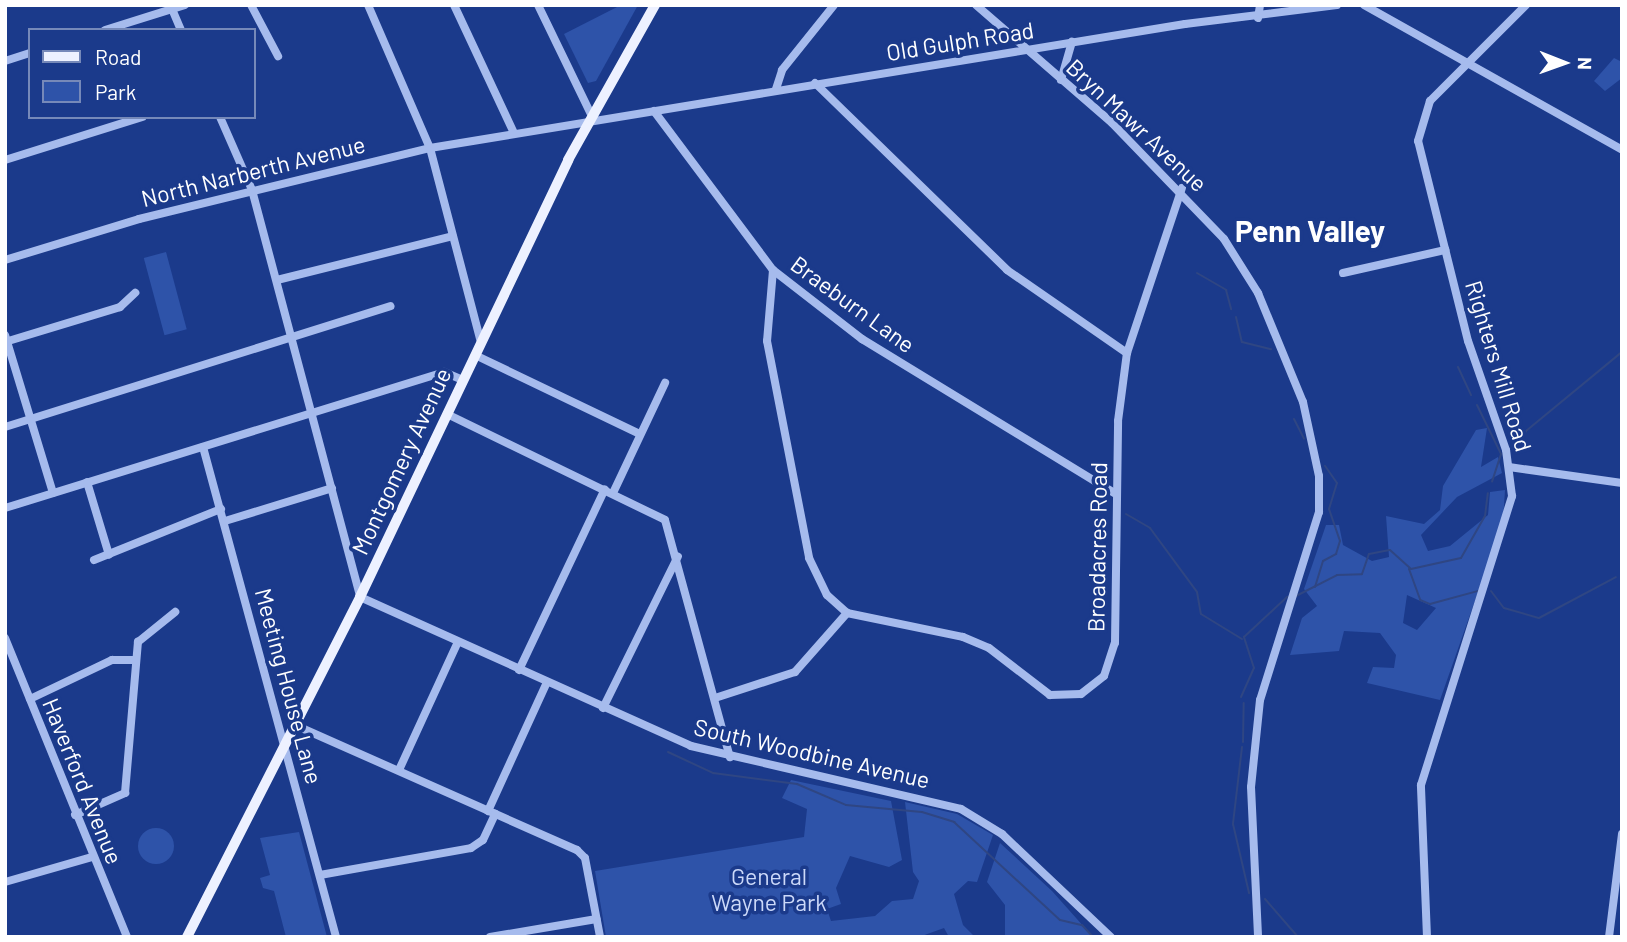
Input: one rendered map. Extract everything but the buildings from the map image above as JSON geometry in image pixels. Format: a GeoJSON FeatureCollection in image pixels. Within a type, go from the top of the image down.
{"type":"FeatureCollection","features":[{"type":"Feature","properties":{"kind":"main road","name":"Montgomery Avenue"},"geometry":{"type":"LineString","coordinates":[[187,937],[297,726],[591,118],[655,5]]}},
{"type":"Feature","properties":{"kind":"street"},"geometry":{"type":"LineString","coordinates":[[112,28],[186,5]]}},
{"type":"Feature","properties":{"kind":"street"},"geometry":{"type":"LineString","coordinates":[[251,5],[278,56]]}},
{"type":"Feature","properties":{"kind":"street"},"geometry":{"type":"LineString","coordinates":[[368,5],[430,148],[481,342]]}},
{"type":"Feature","properties":{"kind":"street"},"geometry":{"type":"LineString","coordinates":[[453,5],[514,133]]}},
{"type":"Feature","properties":{"kind":"street"},"geometry":{"type":"LineString","coordinates":[[538,5],[591,118]]}},
{"type":"Feature","properties":{"kind":"street"},"geometry":{"type":"LineString","coordinates":[[776,89],[782,70],[834,5]]}},
{"type":"Feature","properties":{"kind":"street","name":"Bryn Mawr Avenue"},"geometry":{"type":"LineString","coordinates":[[976,5],[1182,188],[1258,293],[1303,402],[1319,476],[1319,512],[1287,604],[1262,690],[1252,754],[1258,937]]}},
{"type":"Feature","properties":{"kind":"street"},"geometry":{"type":"LineString","coordinates":[[1258,18],[1260,5]]}},
{"type":"Feature","properties":{"kind":"street","name":"Old Gulph Road"},"geometry":{"type":"LineString","coordinates":[[514,133],[591,118],[654,111],[1072,42],[1337,5]]}},
{"type":"Feature","properties":{"kind":"street"},"geometry":{"type":"LineString","coordinates":[[1364,5],[1471,62],[1622,150]]}},
{"type":"Feature","properties":{"kind":"street","name":"Righters Mill Road"},"geometry":{"type":"LineString","coordinates":[[1427,937],[1421,786],[1500,547],[1511,481],[1445,250],[1418,139],[1430,101],[1526,5]]}},
{"type":"Feature","properties":{"kind":"street"},"geometry":{"type":"LineString","coordinates":[[172,9],[180,28]]}},
{"type":"Feature","properties":{"kind":"street"},"geometry":{"type":"LineString","coordinates":[[1060,80],[1072,42]]}},
{"type":"Feature","properties":{"kind":"street"},"geometry":{"type":"LineString","coordinates":[[5,61],[28,54]]}},
{"type":"Feature","properties":{"kind":"street"},"geometry":{"type":"LineString","coordinates":[[815,83],[1007,270],[1127,353]]}},
{"type":"Feature","properties":{"kind":"street","name":"Braeburn Lane"},"geometry":{"type":"LineString","coordinates":[[654,111],[773,270],[862,339],[1116,494]]}},
{"type":"Feature","properties":{"kind":"street"},"geometry":{"type":"LineString","coordinates":[[5,160],[136,119]]}},
{"type":"Feature","properties":{"kind":"street"},"geometry":{"type":"LineString","coordinates":[[221,119],[252,190],[360,597]]}},
{"type":"Feature","properties":{"kind":"street","name":"North Narberth Avenue"},"geometry":{"type":"LineString","coordinates":[[5,260],[252,190],[430,148],[514,133]]}},
{"type":"Feature","properties":{"kind":"street","name":"Broadacres Road"},"geometry":{"type":"LineString","coordinates":[[847,613],[964,638],[989,649],[1051,695],[1081,694],[1104,676],[1115,643],[1116,494],[1127,353],[1182,188]]}},
{"type":"Feature","properties":{"kind":"street"},"geometry":{"type":"LineString","coordinates":[[277,281],[453,236]]}},
{"type":"Feature","properties":{"kind":"street"},"geometry":{"type":"LineString","coordinates":[[1343,273],[1445,250]]}},
{"type":"Feature","properties":{"kind":"street"},"geometry":{"type":"LineString","coordinates":[[715,698],[795,672],[847,613],[827,594],[809,558],[767,341],[773,270]]}},
{"type":"Feature","properties":{"kind":"street"},"geometry":{"type":"LineString","coordinates":[[52,493],[6,340],[120,307],[135,293]]}},
{"type":"Feature","properties":{"kind":"street"},"geometry":{"type":"LineString","coordinates":[[5,427],[390,306]]}},
{"type":"Feature","properties":{"kind":"street"},"geometry":{"type":"LineString","coordinates":[[475,355],[640,434]]}},
{"type":"Feature","properties":{"kind":"street"},"geometry":{"type":"LineString","coordinates":[[5,508],[444,372],[463,380]]}},
{"type":"Feature","properties":{"kind":"street"},"geometry":{"type":"LineString","coordinates":[[519,670],[665,383]]}},
{"type":"Feature","properties":{"kind":"street"},"geometry":{"type":"LineString","coordinates":[[447,414],[665,520],[678,556],[730,757]]}},
{"type":"Feature","properties":{"kind":"street","name":"Meeting House Lane"},"geometry":{"type":"LineString","coordinates":[[203,447],[336,937]]}},
{"type":"Feature","properties":{"kind":"street"},"geometry":{"type":"LineString","coordinates":[[1509,467],[1622,483]]}},
{"type":"Feature","properties":{"kind":"street"},"geometry":{"type":"LineString","coordinates":[[1511,481],[1532,472]]}},
{"type":"Feature","properties":{"kind":"street"},"geometry":{"type":"LineString","coordinates":[[87,482],[109,555]]}},
{"type":"Feature","properties":{"kind":"street"},"geometry":{"type":"LineString","coordinates":[[225,521],[332,488]]}},
{"type":"Feature","properties":{"kind":"street"},"geometry":{"type":"LineString","coordinates":[[94,560],[221,509]]}},
{"type":"Feature","properties":{"kind":"street"},"geometry":{"type":"LineString","coordinates":[[603,708],[678,556]]}},
{"type":"Feature","properties":{"kind":"street","name":"South Woodbine Avenue"},"geometry":{"type":"LineString","coordinates":[[360,597],[603,708],[730,757],[972,814],[1111,937]]}},
{"type":"Feature","properties":{"kind":"street"},"geometry":{"type":"LineString","coordinates":[[75,815],[125,793],[136,660],[142,635],[175,612]]}},
{"type":"Feature","properties":{"kind":"street","name":"Haverford Avenue"},"geometry":{"type":"LineString","coordinates":[[5,638],[92,857],[127,937]]}},
{"type":"Feature","properties":{"kind":"street"},"geometry":{"type":"LineString","coordinates":[[399,770],[458,642]]}},
{"type":"Feature","properties":{"kind":"street"},"geometry":{"type":"LineString","coordinates":[[30,699],[112,660],[136,660]]}},
{"type":"Feature","properties":{"kind":"street"},"geometry":{"type":"LineString","coordinates":[[320,875],[471,848],[483,840],[491,813],[547,682]]}},
{"type":"Feature","properties":{"kind":"street"},"geometry":{"type":"LineString","coordinates":[[297,726],[399,770],[585,858],[600,937]]}},
{"type":"Feature","properties":{"kind":"street"},"geometry":{"type":"LineString","coordinates":[[1609,937],[1622,834]]}},
{"type":"Feature","properties":{"kind":"street"},"geometry":{"type":"LineString","coordinates":[[5,882],[92,857]]}},
{"type":"Feature","properties":{"kind":"street"},"geometry":{"type":"LineString","coordinates":[[490,937],[596,919]]}},
{"type":"Feature","properties":{"kind":"green space"},"geometry":{"type":"Polygon","coordinates":[[[621,5],[638,5],[596,81],[588,83],[564,34],[621,5]]]}},
{"type":"Feature","properties":{"kind":"green space"},"geometry":{"type":"Polygon","coordinates":[[[1614,58],[1622,62],[1622,78],[1605,91],[1594,81],[1614,58]]]}},
{"type":"Feature","properties":{"kind":"green space"},"geometry":{"type":"Polygon","coordinates":[[[166,252],[187,329],[164,335],[144,258],[166,252]]]}},
{"type":"Feature","properties":{"kind":"green space"},"geometry":{"type":"Polygon","coordinates":[[[1487,428],[1481,467],[1498,457],[1502,473],[1457,497],[1421,535],[1428,551],[1450,546],[1488,515],[1490,492],[1505,490],[1503,521],[1440,700],[1367,683],[1373,667],[1394,668],[1396,655],[1380,633],[1344,631],[1339,651],[1290,655],[1302,618],[1317,606],[1304,589],[1326,525],[1339,525],[1343,545],[1372,561],[1389,557],[1386,516],[1424,524],[1440,510],[1443,486],[1476,430],[1487,428]],[[1407,595],[1403,623],[1417,630],[1436,608],[1407,595]]]}},
{"type":"Feature","properties":{"kind":"green space","name":"General Wayne Park"},"geometry":{"type":"Polygon","coordinates":[[[791,780],[891,801],[902,860],[889,867],[850,856],[836,888],[841,904],[827,909],[831,921],[875,916],[892,901],[913,899],[919,881],[913,872],[905,802],[957,814],[993,835],[977,882],[968,881],[954,894],[963,925],[975,937],[949,937],[944,928],[919,937],[606,937],[595,871],[804,837],[807,809],[782,798],[791,780]]]}},
{"type":"Feature","properties":{"kind":"green space"},"geometry":{"type":"Polygon","coordinates":[[[156,828],[169,833],[174,846],[169,859],[156,864],[143,859],[138,846],[143,833],[156,828]]]}},
{"type":"Feature","properties":{"kind":"green space"},"geometry":{"type":"Polygon","coordinates":[[[299,832],[327,937],[286,937],[274,891],[263,888],[260,878],[270,875],[260,838],[299,832]]]}},
{"type":"Feature","properties":{"kind":"green space"},"geometry":{"type":"Polygon","coordinates":[[[1000,843],[1052,891],[1093,937],[1005,937],[1005,905],[987,882],[1000,843]]]}},
{"type":"Feature","properties":{"kind":"waterway"},"geometry":{"type":"LineString","coordinates":[[1197,273],[1226,290],[1231,309]]}},
{"type":"Feature","properties":{"kind":"waterway"},"geometry":{"type":"LineString","coordinates":[[1236,317],[1242,342],[1271,349]]}},
{"type":"Feature","properties":{"kind":"waterway"},"geometry":{"type":"LineString","coordinates":[[1514,452],[1526,431],[1622,352]]}},
{"type":"Feature","properties":{"kind":"waterway"},"geometry":{"type":"LineString","coordinates":[[1458,367],[1471,395]]}},
{"type":"Feature","properties":{"kind":"waterway"},"geometry":{"type":"LineString","coordinates":[[1477,405],[1501,454],[1492,482]]}},
{"type":"Feature","properties":{"kind":"waterway"},"geometry":{"type":"LineString","coordinates":[[1294,419],[1304,439]]}},
{"type":"Feature","properties":{"kind":"waterway"},"geometry":{"type":"LineString","coordinates":[[1315,587],[1323,561],[1336,554],[1340,541],[1329,509],[1337,483],[1325,466]]}},
{"type":"Feature","properties":{"kind":"waterway"},"geometry":{"type":"LineString","coordinates":[[1296,596],[1337,575],[1362,574],[1369,554],[1390,550],[1411,569],[1461,558],[1485,516],[1488,493]]}},
{"type":"Feature","properties":{"kind":"waterway"},"geometry":{"type":"LineString","coordinates":[[1126,514],[1150,528],[1197,592],[1201,614],[1242,639]]}},
{"type":"Feature","properties":{"kind":"waterway"},"geometry":{"type":"LineString","coordinates":[[1409,569],[1420,600],[1430,604],[1478,591]]}},
{"type":"Feature","properties":{"kind":"waterway"},"geometry":{"type":"LineString","coordinates":[[1491,591],[1504,608],[1539,618],[1616,577]]}},
{"type":"Feature","properties":{"kind":"waterway"},"geometry":{"type":"LineString","coordinates":[[1241,697],[1254,668],[1244,637],[1287,597]]}},
{"type":"Feature","properties":{"kind":"waterway"},"geometry":{"type":"LineString","coordinates":[[1243,742],[1244,703]]}},
{"type":"Feature","properties":{"kind":"waterway"},"geometry":{"type":"LineString","coordinates":[[1242,747],[1233,824],[1249,893]]}},
{"type":"Feature","properties":{"kind":"waterway"},"geometry":{"type":"LineString","coordinates":[[668,752],[713,773],[797,784],[846,805],[922,812],[954,822],[1060,920],[1082,925],[1093,937]]}},
{"type":"Feature","properties":{"kind":"waterway"},"geometry":{"type":"LineString","coordinates":[[1265,899],[1298,937]]}},
{"type":"Feature","properties":{"kind":"district","name":"Penn Valley"},"geometry":{"type":"Point","coordinates":[1310,230]}}]}
